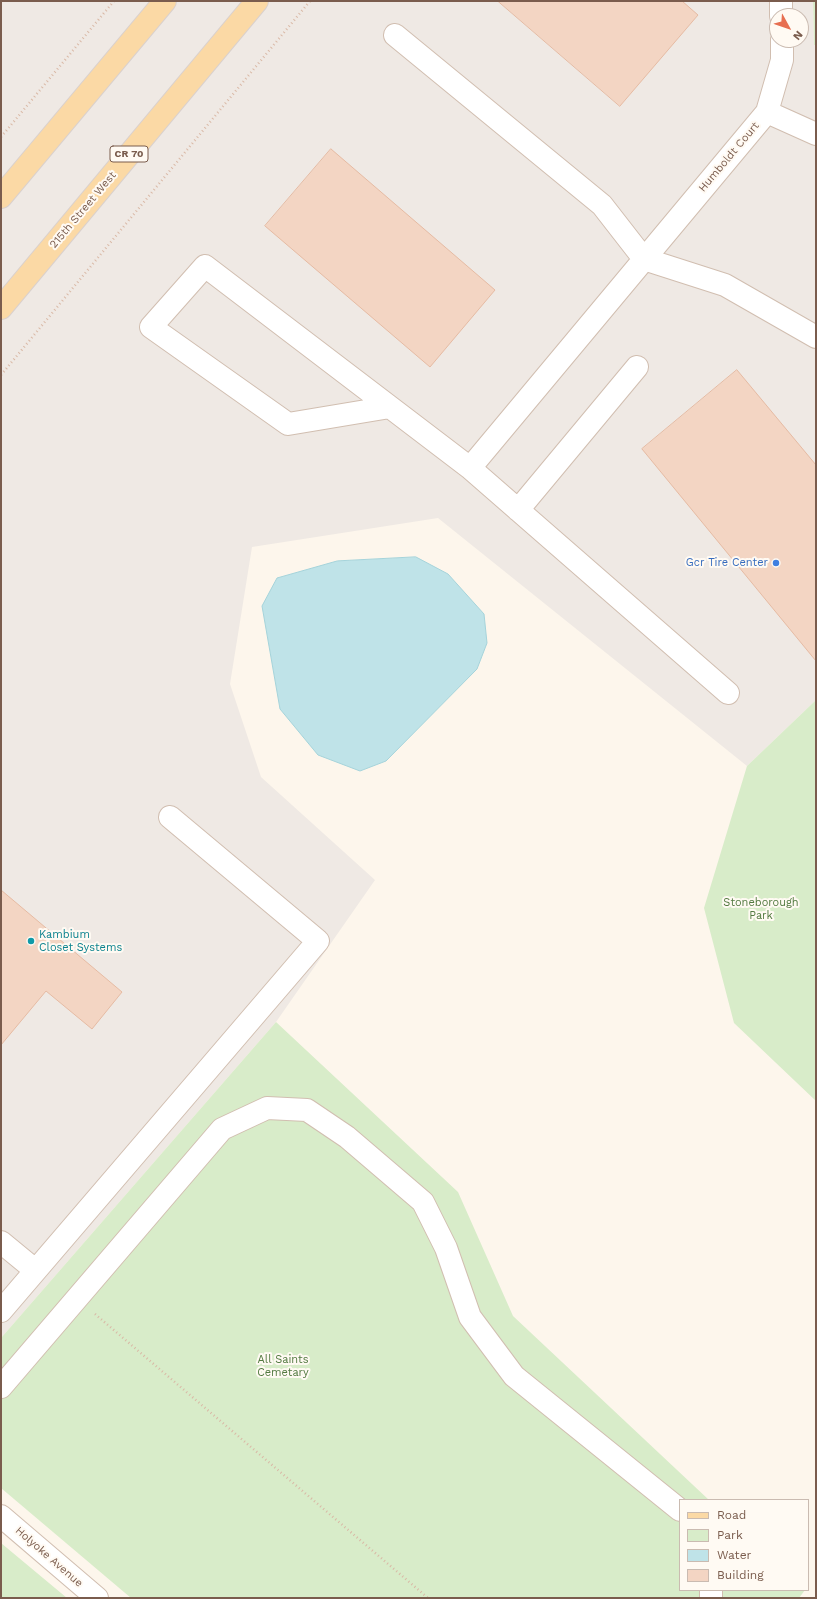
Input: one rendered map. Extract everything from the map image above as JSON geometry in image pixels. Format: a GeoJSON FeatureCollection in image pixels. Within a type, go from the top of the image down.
{"type":"FeatureCollection","features":[{"type":"Feature","properties":{"kind":"main road"},"geometry":{"type":"LineString","coordinates":[[1,197],[165,1]]}},
{"type":"Feature","properties":{"kind":"main road","name":"215th Street West"},"geometry":{"type":"LineString","coordinates":[[1,308],[257,1]]}},
{"type":"Feature","properties":{"kind":"street"},"geometry":{"type":"LineString","coordinates":[[395,35],[602,205],[644,259],[725,285],[816,337]]}},
{"type":"Feature","properties":{"kind":"street","name":"Humboldt Court"},"geometry":{"type":"LineString","coordinates":[[470,468],[767,112],[782,60],[782,48]]}},
{"type":"Feature","properties":{"kind":"street"},"geometry":{"type":"LineString","coordinates":[[767,112],[816,134]]}},
{"type":"Feature","properties":{"kind":"street"},"geometry":{"type":"LineString","coordinates":[[390,407],[288,424],[151,327],[206,266],[470,468],[728,693]]}},
{"type":"Feature","properties":{"kind":"street"},"geometry":{"type":"LineString","coordinates":[[518,510],[637,367]]}},
{"type":"Feature","properties":{"kind":"street"},"geometry":{"type":"LineString","coordinates":[[1,1310],[318,941],[170,817]]}},
{"type":"Feature","properties":{"kind":"street"},"geometry":{"type":"LineString","coordinates":[[1,1387],[222,1129],[266,1108],[307,1110],[347,1137],[423,1202],[446,1248],[470,1317],[514,1376],[679,1509]]}},
{"type":"Feature","properties":{"kind":"street"},"geometry":{"type":"LineString","coordinates":[[1,1242],[35,1270]]}},
{"type":"Feature","properties":{"kind":"street","name":"Holyoke Avenue"},"geometry":{"type":"LineString","coordinates":[[1,1516],[97,1598]]}},
{"type":"Feature","properties":{"kind":"path"},"geometry":{"type":"LineString","coordinates":[[1,137],[114,1]]}},
{"type":"Feature","properties":{"kind":"path"},"geometry":{"type":"LineString","coordinates":[[1,375],[310,1]]}},
{"type":"Feature","properties":{"kind":"path"},"geometry":{"type":"LineString","coordinates":[[77,1299],[428,1598]]}},
{"type":"Feature","properties":{"kind":"shaded area"},"geometry":{"type":"Polygon","coordinates":[[[1,1],[813,1],[814,45],[816,45],[816,700],[747,766],[438,518],[252,547],[230,684],[261,777],[375,880],[276,1022],[1,1338],[1,1]]]}},
{"type":"Feature","properties":{"kind":"green space"},"geometry":{"type":"Polygon","coordinates":[[[813,1],[816,1],[816,45],[814,45],[813,1]]]}},
{"type":"Feature","properties":{"kind":"green space","name":"Stoneborough Park"},"geometry":{"type":"Polygon","coordinates":[[[816,700],[816,1101],[734,1023],[704,908],[747,766],[816,700]]]}},
{"type":"Feature","properties":{"kind":"green space","name":"All Saints Cemetary"},"geometry":{"type":"Polygon","coordinates":[[[276,1022],[458,1192],[513,1316],[708,1499],[679,1499],[679,1591],[804,1591],[799,1598],[131,1598],[1,1488],[1,1338],[276,1022]]]}},
{"type":"Feature","properties":{"kind":"green space"},"geometry":{"type":"Polygon","coordinates":[[[1,1543],[67,1598],[1,1598],[1,1543]]]}},
{"type":"Feature","properties":{"kind":"water"},"geometry":{"type":"Polygon","coordinates":[[[416,557],[448,574],[484,614],[487,643],[477,669],[386,761],[360,771],[318,755],[280,709],[262,606],[277,578],[337,561],[416,557]]]}},
{"type":"Feature","properties":{"kind":"building"},"geometry":{"type":"Polygon","coordinates":[[[498,1],[682,1],[698,15],[620,106],[498,1]]]}},
{"type":"Feature","properties":{"kind":"building"},"geometry":{"type":"Polygon","coordinates":[[[331,149],[495,290],[430,367],[265,226],[331,149]]]}},
{"type":"Feature","properties":{"kind":"building","name":"Gcr Tire Center"},"geometry":{"type":"Polygon","coordinates":[[[737,370],[816,465],[816,661],[642,449],[737,370]]]}},
{"type":"Feature","properties":{"kind":"building","name":"Kambium Closet Systems"},"geometry":{"type":"Polygon","coordinates":[[[1,890],[122,992],[92,1029],[46,991],[1,1045],[1,890]]]}},
{"type":"Feature","properties":{"kind":"place","name":"Gcr Tire Center"},"geometry":{"type":"Point","coordinates":[776,563]}},
{"type":"Feature","properties":{"kind":"place","name":"Kambium Closet Systems"},"geometry":{"type":"Point","coordinates":[31,941]}}]}
